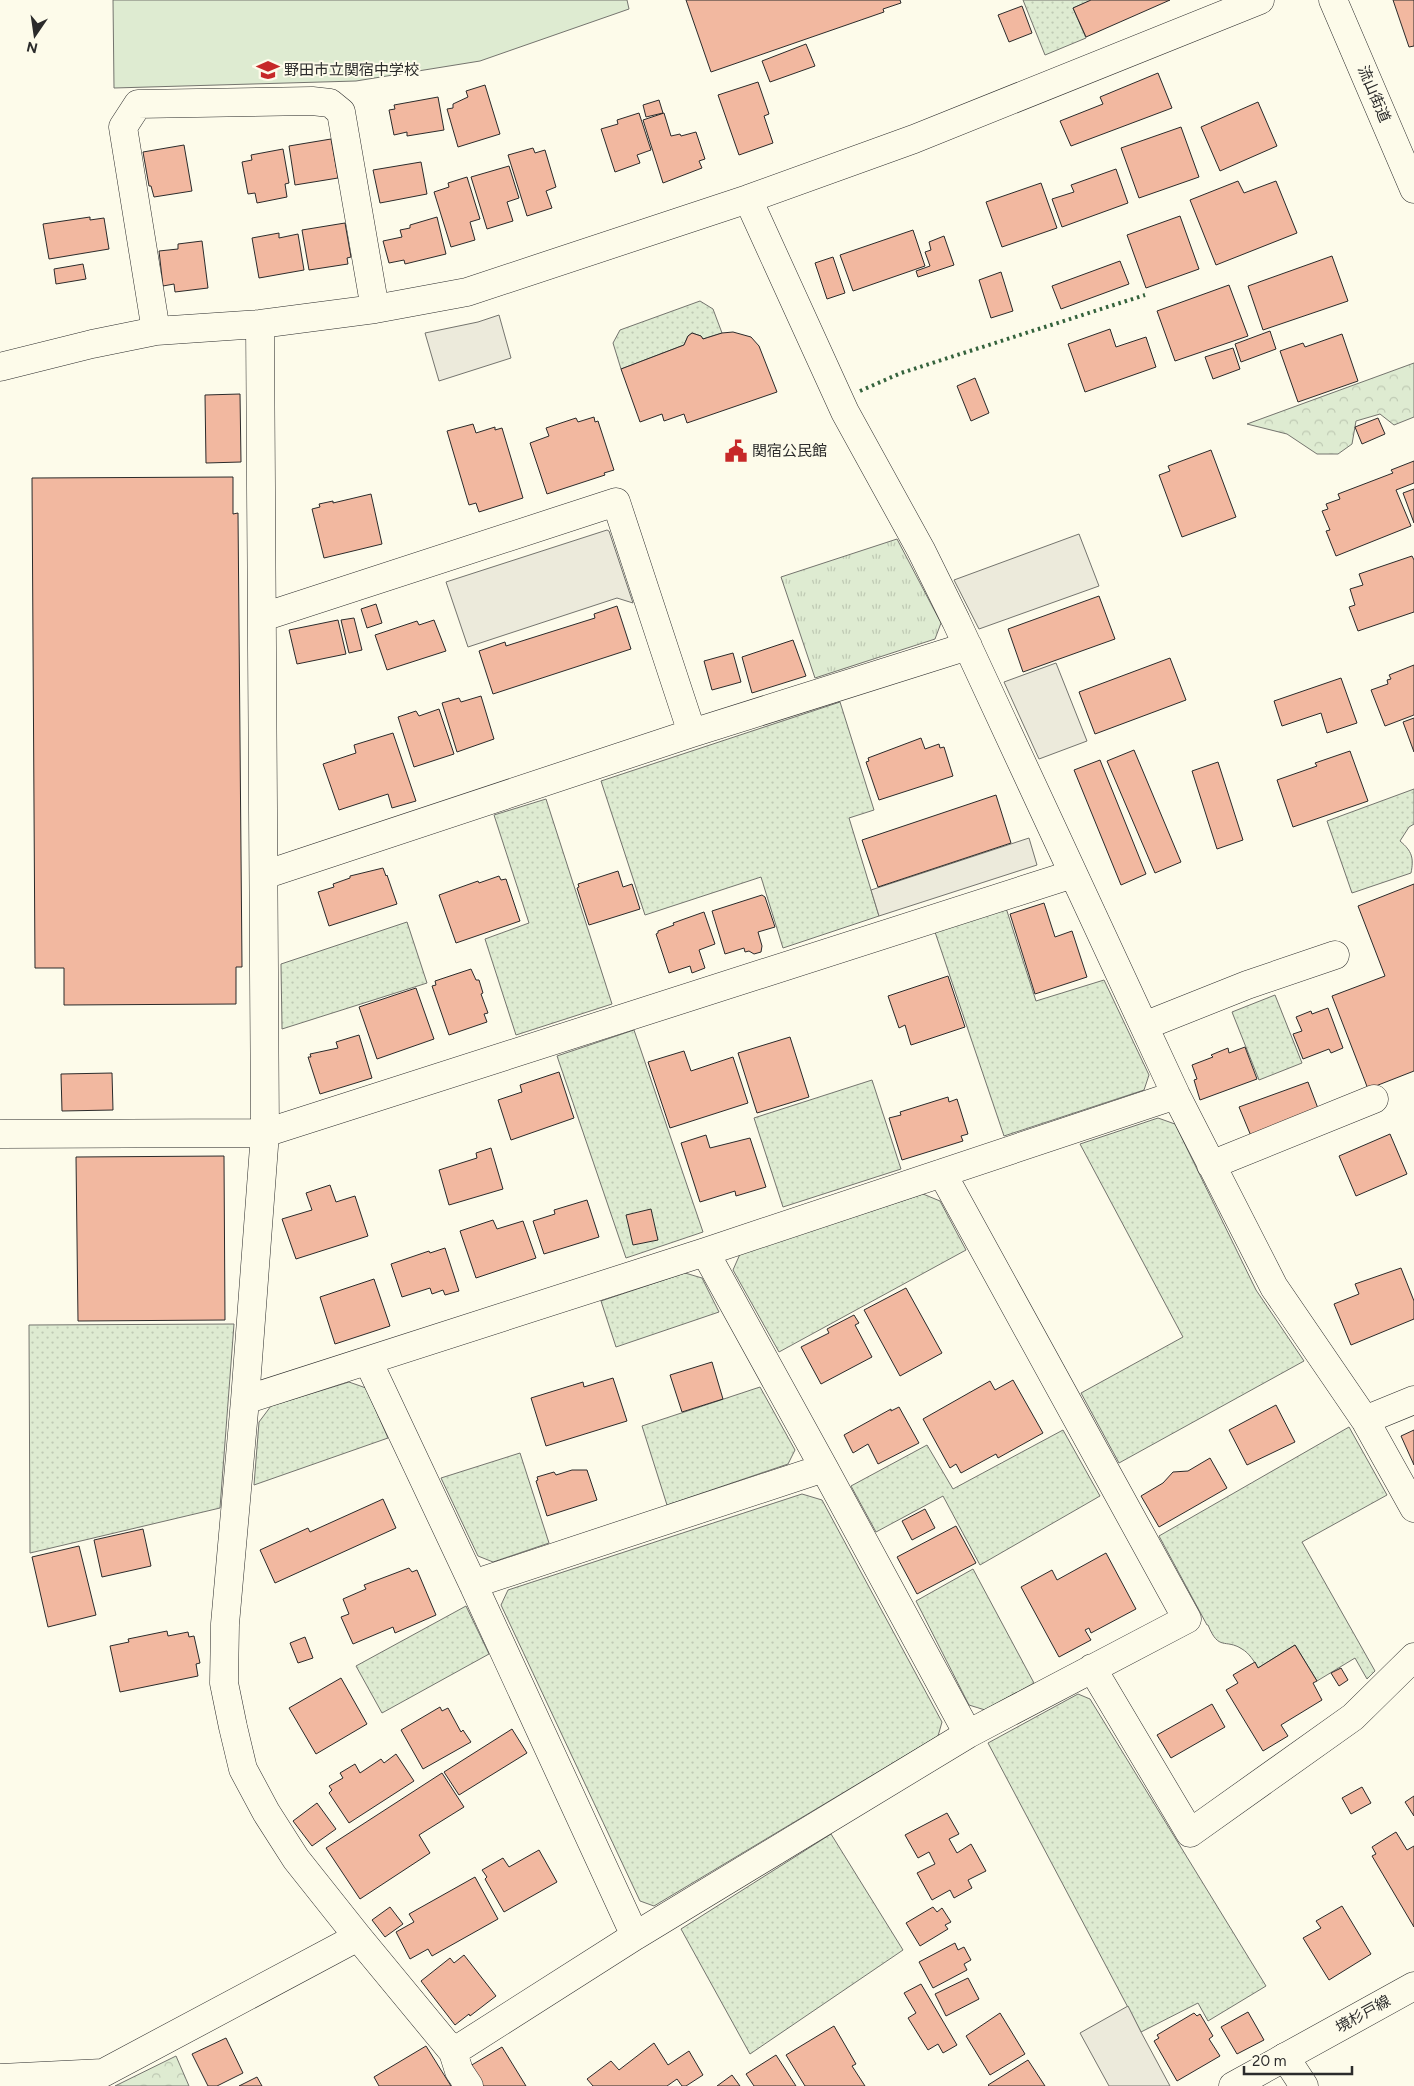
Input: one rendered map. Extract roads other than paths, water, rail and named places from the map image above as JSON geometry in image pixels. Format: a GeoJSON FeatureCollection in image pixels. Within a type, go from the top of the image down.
{"type":"FeatureCollection","features":[{"type":"Feature","properties":{"kind":"street"},"geometry":{"type":"LineString","coordinates":[[0,367],[92,344],[156,331],[260,324],[376,309],[467,292],[748,199],[914,140],[1260,0]]}},
{"type":"Feature","properties":{"kind":"street","name":"流山街道"},"geometry":{"type":"LineString","coordinates":[[1333,0],[1414,189]]}},
{"type":"Feature","properties":{"kind":"street"},"geometry":{"type":"LineString","coordinates":[[156,331],[123,127],[138,104],[312,101],[330,103],[341,112],[376,309]]}},
{"type":"Feature","properties":{"kind":"street"},"geometry":{"type":"LineString","coordinates":[[748,199],[845,412],[921,550],[968,646],[1176,1095],[1211,1165],[1274,1287],[1407,1481],[1414,1508]]}},
{"type":"Feature","properties":{"kind":"street"},"geometry":{"type":"LineString","coordinates":[[260,324],[265,1133],[245,1400],[225,1624],[224,1683],[243,1769],[266,1812],[296,1858],[452,2052],[459,2071],[469,2086]]}},
{"type":"Feature","properties":{"kind":"street"},"geometry":{"type":"LineString","coordinates":[[263,617],[616,502],[692,733]]}},
{"type":"Feature","properties":{"kind":"street"},"geometry":{"type":"LineString","coordinates":[[264,875],[692,733],[968,646]]}},
{"type":"Feature","properties":{"kind":"street"},"geometry":{"type":"LineString","coordinates":[[0,1134],[265,1133],[1073,874]]}},
{"type":"Feature","properties":{"kind":"street"},"geometry":{"type":"LineString","coordinates":[[1144,1026],[1247,985],[1335,955]]}},
{"type":"Feature","properties":{"kind":"street"},"geometry":{"type":"LineString","coordinates":[[245,1400],[705,1252],[1176,1095]]}},
{"type":"Feature","properties":{"kind":"street"},"geometry":{"type":"LineString","coordinates":[[1211,1165],[1374,1099]]}},
{"type":"Feature","properties":{"kind":"street"},"geometry":{"type":"LineString","coordinates":[[452,2052],[634,1936],[968,1734],[1187,1619],[942,1173]]}},
{"type":"Feature","properties":{"kind":"street"},"geometry":{"type":"LineString","coordinates":[[705,1252],[968,1734]]}},
{"type":"Feature","properties":{"kind":"street"},"geometry":{"type":"LineString","coordinates":[[368,1361],[474,1584],[634,1936]]}},
{"type":"Feature","properties":{"kind":"street"},"geometry":{"type":"LineString","coordinates":[[1365,1420],[1414,1400]]}},
{"type":"Feature","properties":{"kind":"street"},"geometry":{"type":"LineString","coordinates":[[474,1584],[824,1468]]}},
{"type":"Feature","properties":{"kind":"street"},"geometry":{"type":"LineString","coordinates":[[1092,1668],[1190,1833],[1353,1717],[1414,1657]]}},
{"type":"Feature","properties":{"kind":"street"},"geometry":{"type":"LineString","coordinates":[[0,2078],[103,2073],[358,1937]]}},
{"type":"Feature","properties":{"kind":"street","name":"境杉戸線"},"geometry":{"type":"LineString","coordinates":[[1233,2086],[1414,1986]]}},
{"type":"Feature","properties":{"kind":"street"},"geometry":{"type":"LineString","coordinates":[[1285,2057],[1304,2086]]}},
{"type":"Feature","properties":{"kind":"place","name":"野田市立関宿中学校"},"geometry":{"type":"Point","coordinates":[268,70]}},
{"type":"Feature","properties":{"kind":"place","name":"関宿公民館"},"geometry":{"type":"Point","coordinates":[736,451]}}]}
